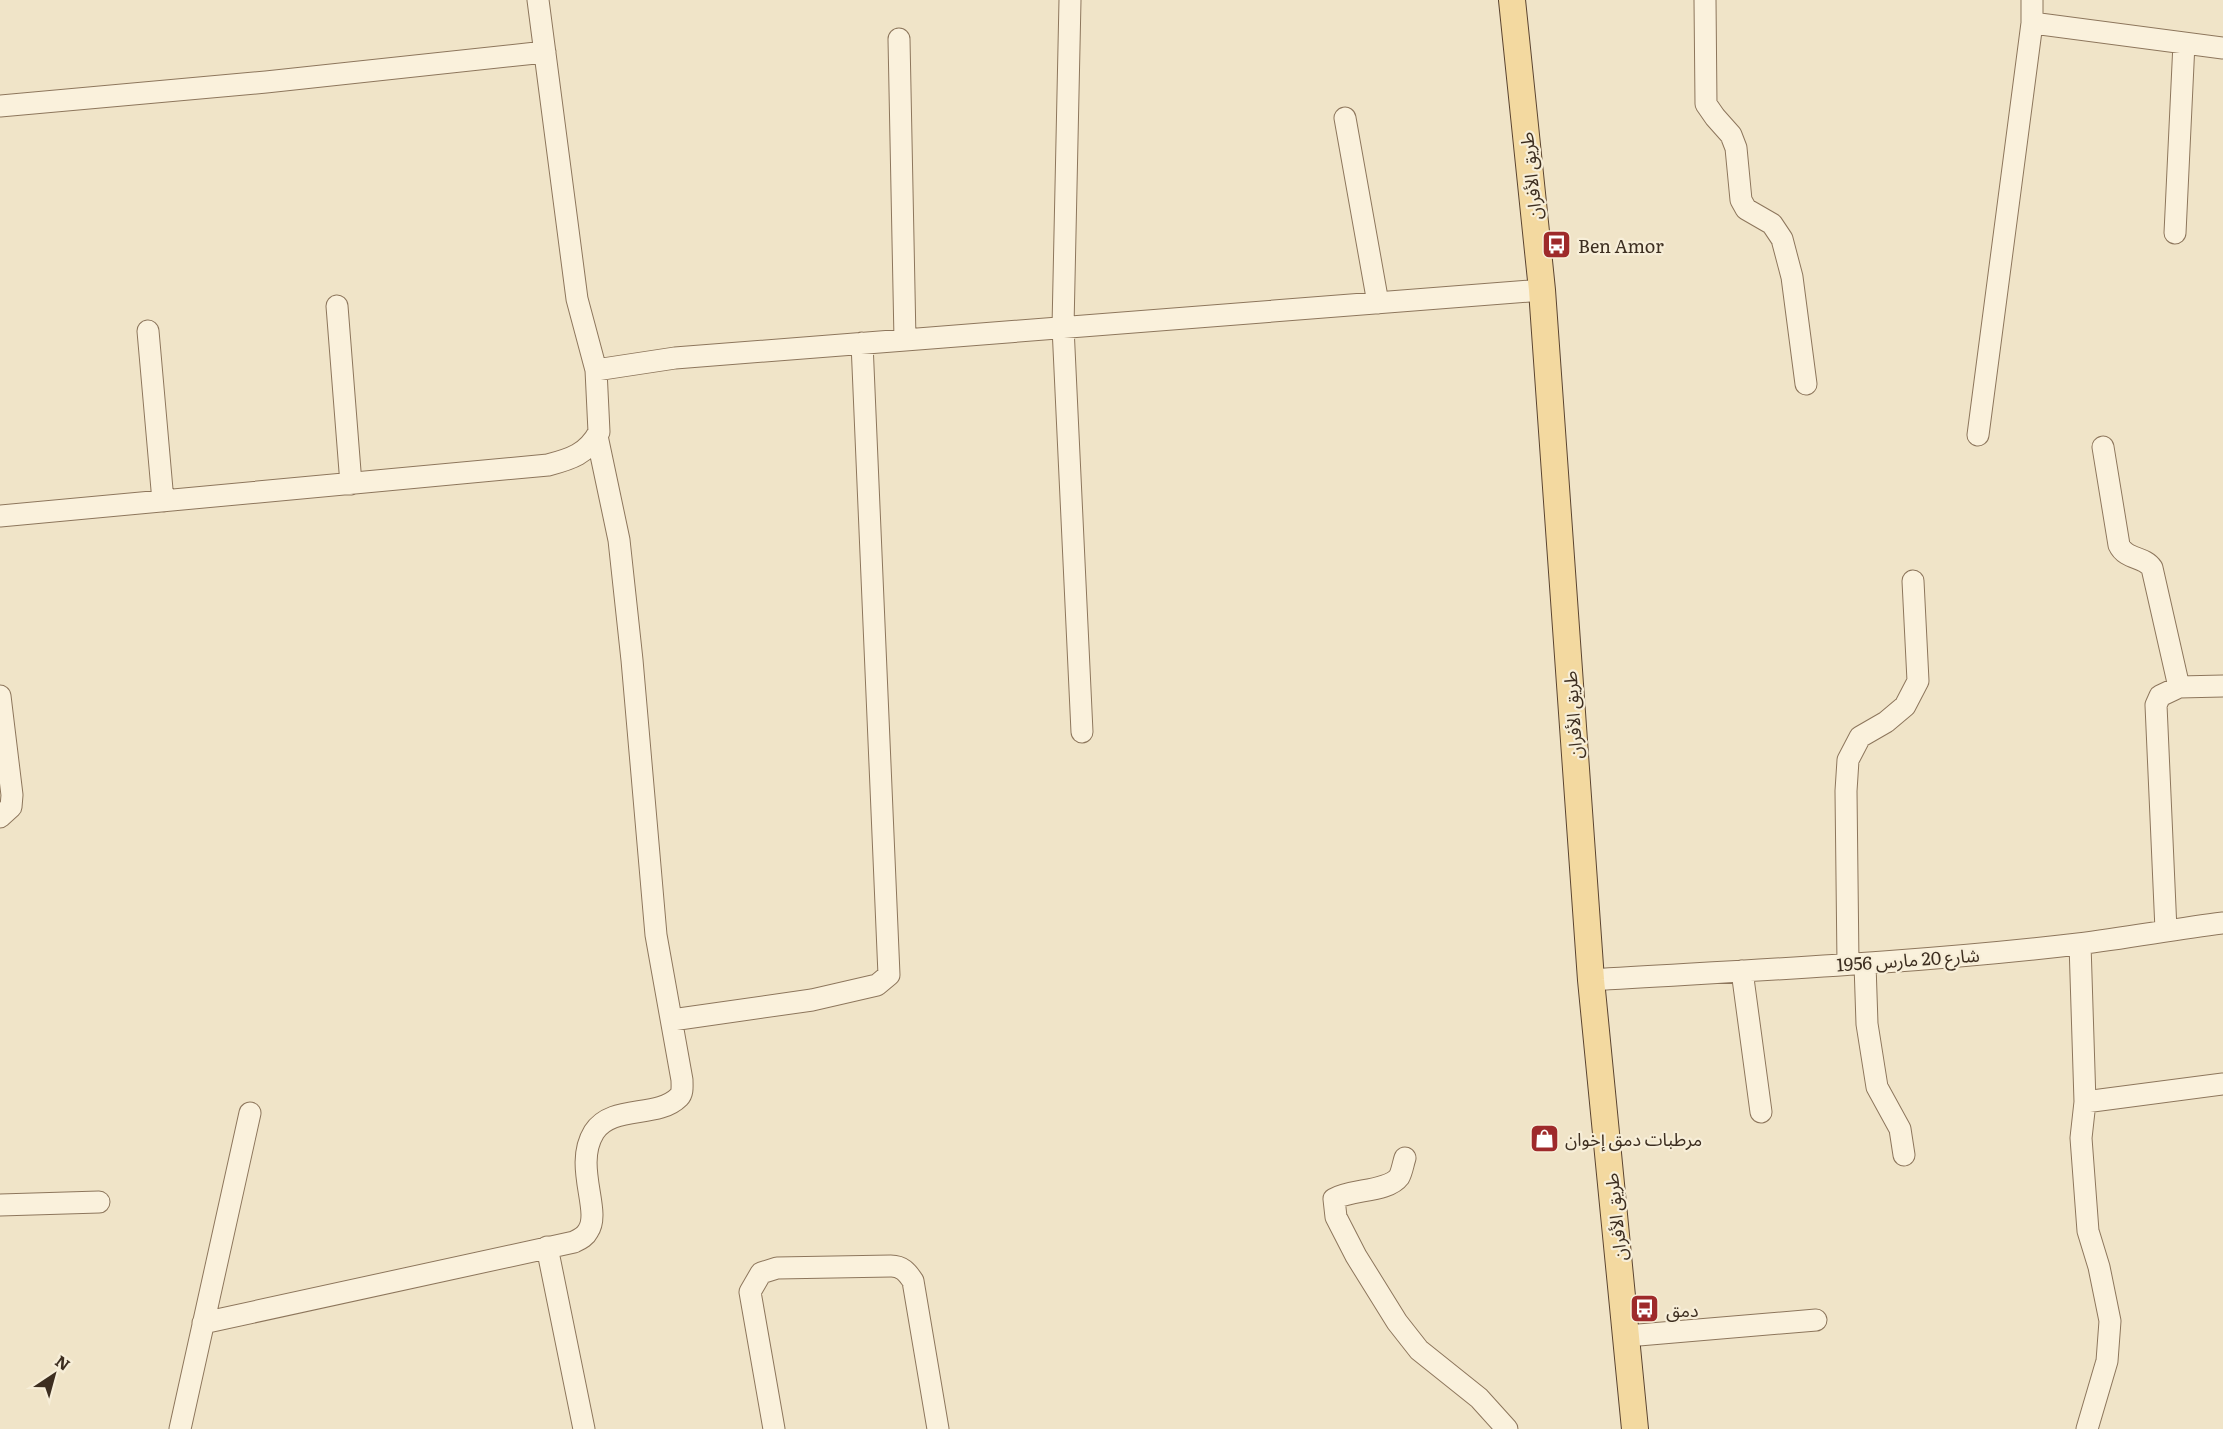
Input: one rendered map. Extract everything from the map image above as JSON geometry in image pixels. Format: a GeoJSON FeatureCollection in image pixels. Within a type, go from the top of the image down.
{"type":"FeatureCollection","features":[{"type":"Feature","properties":{"kind":"main road","name":"طريق الأفران"},"geometry":{"type":"LineString","coordinates":[[1512,0],[1542,290],[1592,980],[1635,1429]]}},
{"type":"Feature","properties":{"kind":"street"},"geometry":{"type":"LineString","coordinates":[[203,1323],[574,1242],[590,1230],[593,1219],[585,1169],[588,1142],[596,1129],[612,1118],[664,1106],[679,1097],[682,1091],[672,1020],[656,935],[619,540],[597,436],[599,421],[596,370],[577,299],[538,0]]}},
{"type":"Feature","properties":{"kind":"street"},"geometry":{"type":"LineString","coordinates":[[1070,0],[1063,327],[1082,732]]}},
{"type":"Feature","properties":{"kind":"street"},"geometry":{"type":"LineString","coordinates":[[1705,0],[1706,104],[1734,141],[1741,200],[1746,209],[1772,224],[1782,240],[1792,277],[1806,384]]}},
{"type":"Feature","properties":{"kind":"street"},"geometry":{"type":"LineString","coordinates":[[1978,435],[2032,23],[2032,0]]}},
{"type":"Feature","properties":{"kind":"street"},"geometry":{"type":"LineString","coordinates":[[2032,23],[2223,48]]}},
{"type":"Feature","properties":{"kind":"street"},"geometry":{"type":"LineString","coordinates":[[899,39],[905,340]]}},
{"type":"Feature","properties":{"kind":"street"},"geometry":{"type":"LineString","coordinates":[[2175,233],[2184,43]]}},
{"type":"Feature","properties":{"kind":"street"},"geometry":{"type":"LineString","coordinates":[[0,106],[266,82],[545,52]]}},
{"type":"Feature","properties":{"kind":"street"},"geometry":{"type":"LineString","coordinates":[[1345,118],[1378,303]]}},
{"type":"Feature","properties":{"kind":"street"},"geometry":{"type":"LineString","coordinates":[[596,370],[675,358],[1542,290]]}},
{"type":"Feature","properties":{"kind":"street"},"geometry":{"type":"LineString","coordinates":[[337,306],[351,484]]}},
{"type":"Feature","properties":{"kind":"street"},"geometry":{"type":"LineString","coordinates":[[148,331],[163,501]]}},
{"type":"Feature","properties":{"kind":"street"},"geometry":{"type":"LineString","coordinates":[[672,1020],[812,1000],[877,985],[889,975],[862,343]]}},
{"type":"Feature","properties":{"kind":"street"},"geometry":{"type":"LineString","coordinates":[[0,516],[548,465],[575,458],[586,450],[597,436]]}},
{"type":"Feature","properties":{"kind":"street"},"geometry":{"type":"LineString","coordinates":[[2103,447],[2119,545],[2122,552],[2149,563],[2152,568],[2180,687]]}},
{"type":"Feature","properties":{"kind":"street"},"geometry":{"type":"LineString","coordinates":[[1904,1155],[1900,1129],[1877,1087],[1857,964],[1846,791],[1848,760],[1860,737],[1886,722],[1905,706],[1918,681],[1913,581]]}},
{"type":"Feature","properties":{"kind":"street"},"geometry":{"type":"LineString","coordinates":[[2166,930],[2156,705],[2160,696],[2180,687],[2223,686]]}},
{"type":"Feature","properties":{"kind":"street"},"geometry":{"type":"LineString","coordinates":[[0,696],[12,795],[11,807],[0,817]]}},
{"type":"Feature","properties":{"kind":"street","name":"شارع 20 مارس 1956"},"geometry":{"type":"LineString","coordinates":[[1592,980],[1857,964],[2080,944],[2223,923]]}},
{"type":"Feature","properties":{"kind":"street"},"geometry":{"type":"LineString","coordinates":[[2080,944],[2085,1102],[2081,1138],[2088,1231],[2099,1267],[2110,1321],[2107,1360],[2087,1429]]}},
{"type":"Feature","properties":{"kind":"street"},"geometry":{"type":"LineString","coordinates":[[1742,971],[1761,1112]]}},
{"type":"Feature","properties":{"kind":"street"},"geometry":{"type":"LineString","coordinates":[[2085,1102],[2223,1084]]}},
{"type":"Feature","properties":{"kind":"street"},"geometry":{"type":"LineString","coordinates":[[180,1429],[250,1113]]}},
{"type":"Feature","properties":{"kind":"street"},"geometry":{"type":"LineString","coordinates":[[1405,1158],[1400,1176],[1392,1184],[1342,1194],[1334,1199],[1336,1217],[1356,1256],[1391,1313],[1419,1350],[1479,1398],[1507,1429]]}},
{"type":"Feature","properties":{"kind":"street"},"geometry":{"type":"LineString","coordinates":[[0,1205],[99,1202]]}},
{"type":"Feature","properties":{"kind":"street"},"geometry":{"type":"LineString","coordinates":[[547,1247],[584,1429]]}},
{"type":"Feature","properties":{"kind":"street"},"geometry":{"type":"LineString","coordinates":[[774,1429],[750,1292],[761,1273],[777,1268],[898,1266],[907,1271],[913,1281],[938,1429]]}},
{"type":"Feature","properties":{"kind":"street"},"geometry":{"type":"LineString","coordinates":[[1627,1336],[1816,1320]]}},
{"type":"Feature","properties":{"kind":"place","name":"Ben Amor"},"geometry":{"type":"Point","coordinates":[1557,245]}},
{"type":"Feature","properties":{"kind":"place","name":"مرطبات دمق إخوان"},"geometry":{"type":"Point","coordinates":[1544,1138]}},
{"type":"Feature","properties":{"kind":"place","name":"دمق"},"geometry":{"type":"Point","coordinates":[1645,1309]}}]}
